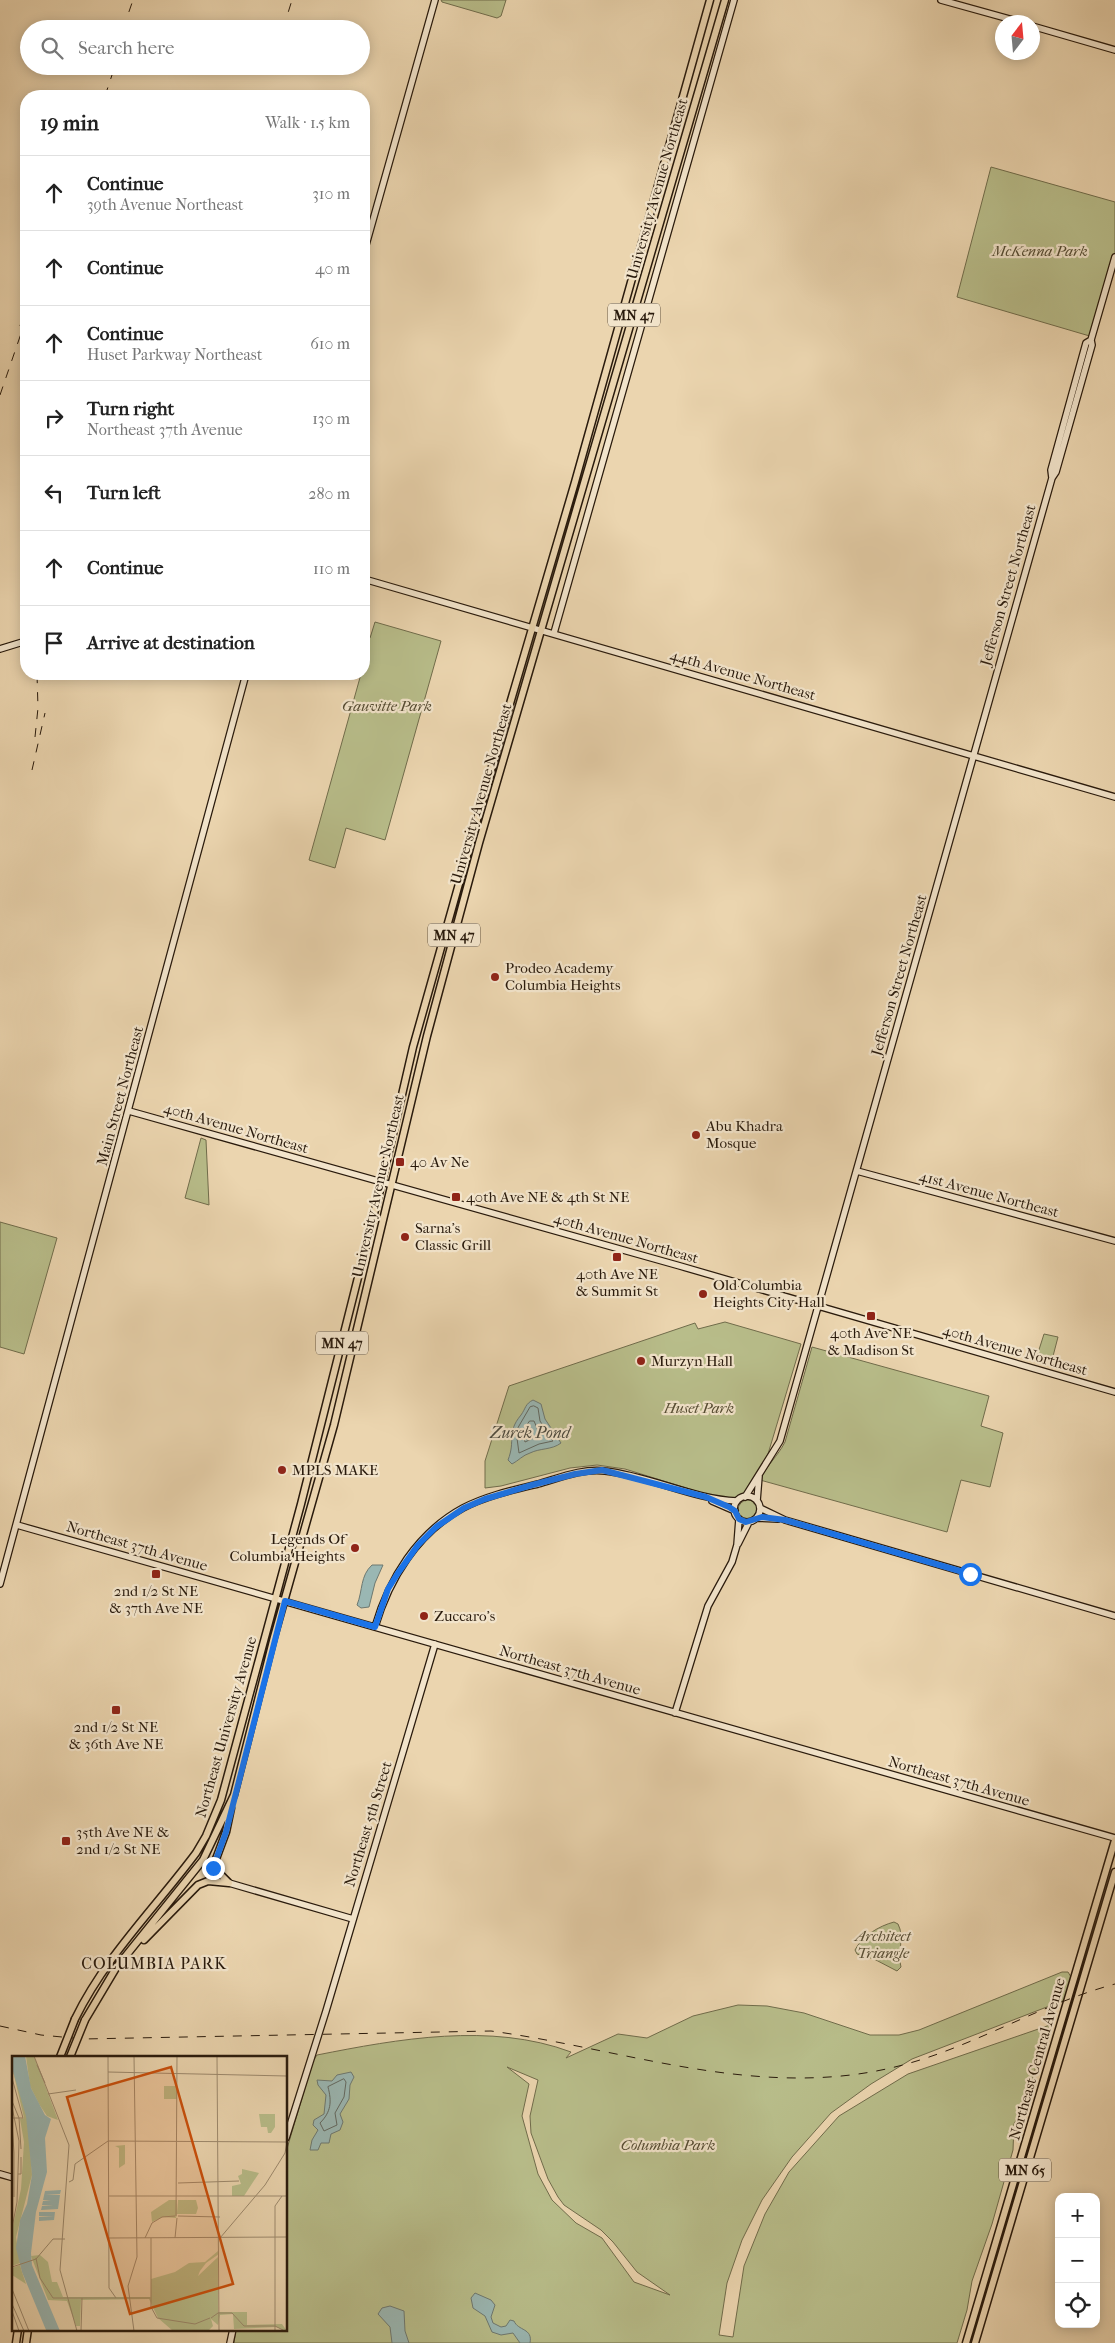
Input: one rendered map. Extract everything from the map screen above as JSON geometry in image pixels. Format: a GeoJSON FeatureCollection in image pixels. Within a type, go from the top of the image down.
{"type":"FeatureCollection","features":[{"type":"Feature","properties":{"kind":"main road","name":"University Avenue Northeast"},"geometry":{"type":"LineString","coordinates":[[275,1598],[382,1182],[413,1047],[710,0]]}},
{"type":"Feature","properties":{"kind":"main road","name":"University Avenue Northeast"},"geometry":{"type":"LineString","coordinates":[[285,1601],[334,1425],[427,1036],[476,853],[725,0]]}},
{"type":"Feature","properties":{"kind":"main road","name":"Northeast University Avenue"},"geometry":{"type":"LineString","coordinates":[[60,2056],[75,2019],[106,1967],[184,1870],[206,1836],[225,1784],[275,1598]]}},
{"type":"Feature","properties":{"kind":"main road","name":"Northeast University Avenue"},"geometry":{"type":"LineString","coordinates":[[70,2056],[85,2020],[116,1968],[203,1860],[234,1795],[285,1601]]}},
{"type":"Feature","properties":{"kind":"main road"},"geometry":{"type":"LineString","coordinates":[[229,1883],[213,1868],[226,1832],[234,1795]]}},
{"type":"Feature","properties":{"kind":"main road","name":"Northeast Central Avenue"},"geometry":{"type":"LineString","coordinates":[[966,2343],[1115,1839]]}},
{"type":"Feature","properties":{"kind":"main road","name":"Northeast Central Avenue"},"geometry":{"type":"LineString","coordinates":[[975,2343],[1115,1872]]}},
{"type":"Feature","properties":{"kind":"main road"},"geometry":{"type":"LineString","coordinates":[[130,1952],[155,1930],[198,1884],[208,1882],[229,1883]]}},
{"type":"Feature","properties":{"kind":"main road"},"geometry":{"type":"LineString","coordinates":[[16,2343],[18,2330]]}},
{"type":"Feature","properties":{"kind":"main road"},"geometry":{"type":"LineString","coordinates":[[26,2343],[28,2330]]}},
{"type":"Feature","properties":{"kind":"street"},"geometry":{"type":"LineString","coordinates":[[370,231],[435,0]]}},
{"type":"Feature","properties":{"kind":"street","name":"University Avenue Northeast"},"geometry":{"type":"LineString","coordinates":[[554,633],[734,0]]}},
{"type":"Feature","properties":{"kind":"street"},"geometry":{"type":"LineString","coordinates":[[940,0],[995,15]]}},
{"type":"Feature","properties":{"kind":"street"},"geometry":{"type":"LineString","coordinates":[[1040,28],[1115,50]]}},
{"type":"Feature","properties":{"kind":"street","name":"Jefferson Street Northeast"},"geometry":{"type":"LineString","coordinates":[[746,1497],[780,1441],[1052,478],[1051,470],[1067,408],[1086,343],[1091,340],[1115,257]]}},
{"type":"Feature","properties":{"kind":"street","name":"44th Avenue Northeast"},"geometry":{"type":"LineString","coordinates":[[370,581],[1115,797]]}},
{"type":"Feature","properties":{"kind":"street"},"geometry":{"type":"LineString","coordinates":[[0,649],[20,642]]}},
{"type":"Feature","properties":{"kind":"street","name":"Main Street Northeast"},"geometry":{"type":"LineString","coordinates":[[0,1584],[17,1525],[52,1385],[130,1111],[244,680]]}},
{"type":"Feature","properties":{"kind":"street","name":"40th Avenue Northeast"},"geometry":{"type":"LineString","coordinates":[[130,1111],[1115,1392]]}},
{"type":"Feature","properties":{"kind":"street","name":"41st Avenue Northeast"},"geometry":{"type":"LineString","coordinates":[[857,1171],[1115,1241]]}},
{"type":"Feature","properties":{"kind":"street"},"geometry":{"type":"LineString","coordinates":[[375,1627],[388,1589],[418,1545],[450,1517],[485,1499],[575,1474],[602,1470],[706,1497],[738,1502]]}},
{"type":"Feature","properties":{"kind":"street","name":"Jefferson Street Northeast"},"geometry":{"type":"LineString","coordinates":[[757,1501],[759,1474]]}},
{"type":"Feature","properties":{"kind":"street"},"geometry":{"type":"LineString","coordinates":[[706,1497],[735,1511],[739,1519],[737,1545]]}},
{"type":"Feature","properties":{"kind":"street"},"geometry":{"type":"LineString","coordinates":[[735,1511],[738,1502],[746,1497],[757,1501],[760,1508],[757,1518]]}},
{"type":"Feature","properties":{"kind":"street"},"geometry":{"type":"LineString","coordinates":[[760,1508],[785,1520],[1115,1616]]}},
{"type":"Feature","properties":{"kind":"street"},"geometry":{"type":"LineString","coordinates":[[675,1713],[708,1606],[732,1562],[737,1545],[749,1522],[757,1518],[785,1520]]}},
{"type":"Feature","properties":{"kind":"street"},"geometry":{"type":"LineString","coordinates":[[739,1519],[749,1522]]}},
{"type":"Feature","properties":{"kind":"street","name":"Northeast 37th Avenue"},"geometry":{"type":"LineString","coordinates":[[17,1525],[1115,1839]]}},
{"type":"Feature","properties":{"kind":"street","name":"Northeast 5th Street"},"geometry":{"type":"LineString","coordinates":[[288,2132],[326,2011],[435,1644]]}},
{"type":"Feature","properties":{"kind":"street"},"geometry":{"type":"LineString","coordinates":[[229,1883],[353,1920]]}},
{"type":"Feature","properties":{"kind":"street"},"geometry":{"type":"LineString","coordinates":[[230,2343],[233,2330]]}},
{"type":"Feature","properties":{"kind":"green space"},"geometry":{"type":"Polygon","coordinates":[[[441,0],[506,0],[501,16],[497,18],[442,2],[441,0]]]}},
{"type":"Feature","properties":{"kind":"green space","name":"McKenna Park"},"geometry":{"type":"Polygon","coordinates":[[[991,167],[1115,202],[1115,258],[1093,337],[957,297],[991,167]]]}},
{"type":"Feature","properties":{"kind":"green space","name":"Gauvitte Park"},"geometry":{"type":"Polygon","coordinates":[[[375,622],[441,641],[385,840],[346,828],[335,868],[309,860],[359,680],[370,680],[370,638],[375,622]]]}},
{"type":"Feature","properties":{"kind":"green space"},"geometry":{"type":"Polygon","coordinates":[[[201,1138],[206,1140],[209,1205],[185,1198],[201,1138]]]}},
{"type":"Feature","properties":{"kind":"green space"},"geometry":{"type":"Polygon","coordinates":[[[0,1222],[57,1238],[24,1354],[0,1347],[0,1222]]]}},
{"type":"Feature","properties":{"kind":"green space","name":"Huset Park"},"geometry":{"type":"Polygon","coordinates":[[[725,1322],[801,1344],[768,1454],[744,1496],[730,1499],[712,1496],[625,1469],[597,1465],[570,1468],[501,1486],[485,1488],[485,1461],[509,1386],[695,1323],[698,1329],[725,1322]]]}},
{"type":"Feature","properties":{"kind":"green space"},"geometry":{"type":"Polygon","coordinates":[[[1044,1334],[1058,1337],[1052,1360],[1037,1356],[1044,1334]]]}},
{"type":"Feature","properties":{"kind":"green space"},"geometry":{"type":"Polygon","coordinates":[[[812,1347],[989,1396],[981,1426],[1003,1433],[990,1487],[961,1480],[947,1532],[760,1480],[785,1442],[812,1347]]]}},
{"type":"Feature","properties":{"kind":"green space"},"geometry":{"type":"Polygon","coordinates":[[[744,1500],[752,1500],[758,1506],[758,1514],[752,1520],[744,1520],[738,1514],[738,1506],[744,1500]]]}},
{"type":"Feature","properties":{"kind":"green space","name":"Architect Triangle"},"geometry":{"type":"Polygon","coordinates":[[[894,1922],[898,1924],[901,1934],[901,1967],[897,1971],[874,1959],[857,1954],[855,1950],[862,1940],[872,1932],[894,1922]]]}},
{"type":"Feature","properties":{"kind":"green space","name":"Columbia Park"},"geometry":{"type":"Polygon","coordinates":[[[1062,1972],[1068,1972],[1071,1977],[1065,2000],[912,2059],[871,2084],[831,2113],[792,2157],[762,2200],[742,2240],[727,2283],[719,2335],[733,2337],[744,2266],[765,2214],[789,2172],[839,2116],[908,2074],[1050,2025],[1041,2048],[1026,2102],[1014,2124],[1013,2150],[992,2224],[972,2281],[967,2310],[957,2343],[234,2343],[236,2330],[288,2330],[288,2145],[313,2061],[317,2055],[412,2039],[444,2036],[477,2036],[509,2038],[540,2043],[571,2052],[566,2058],[618,2034],[647,2038],[693,2016],[738,2005],[767,2006],[804,2013],[870,2035],[899,2035],[919,2030],[1062,1972]],[[507,2067],[529,2084],[522,2116],[538,2174],[552,2200],[576,2223],[602,2238],[634,2282],[670,2295],[637,2272],[601,2230],[564,2205],[548,2179],[531,2133],[530,2116],[538,2080],[507,2067]]]}},
{"type":"Feature","properties":{"kind":"water","name":"Zurek Pond"},"geometry":{"type":"Polygon","coordinates":[[[533,1400],[541,1404],[545,1419],[561,1443],[554,1447],[527,1454],[512,1464],[508,1460],[512,1432],[516,1421],[527,1405],[533,1400]]]}},
{"type":"Feature","properties":{"kind":"water"},"geometry":{"type":"Polygon","coordinates":[[[372,1565],[383,1565],[375,1583],[369,1607],[361,1608],[357,1605],[362,1584],[365,1574],[372,1565]]]}},
{"type":"Feature","properties":{"kind":"water"},"geometry":{"type":"Polygon","coordinates":[[[351,2072],[354,2077],[350,2085],[349,2099],[340,2114],[343,2122],[340,2130],[331,2134],[329,2143],[321,2143],[318,2150],[310,2150],[312,2140],[318,2130],[313,2125],[314,2120],[324,2114],[326,2095],[318,2085],[317,2080],[332,2081],[337,2075],[351,2072]]]}},
{"type":"Feature","properties":{"kind":"water"},"geometry":{"type":"Polygon","coordinates":[[[475,2293],[491,2300],[495,2305],[491,2317],[493,2323],[501,2327],[506,2326],[510,2320],[514,2321],[527,2332],[530,2343],[520,2343],[513,2333],[501,2335],[492,2332],[485,2316],[473,2308],[471,2298],[475,2293]]]}},
{"type":"Feature","properties":{"kind":"water"},"geometry":{"type":"Polygon","coordinates":[[[390,2306],[404,2311],[405,2331],[409,2343],[392,2343],[390,2327],[378,2314],[382,2308],[390,2306]]]}},
{"type":"Feature","properties":{"kind":"railway"},"geometry":{"type":"LineString","coordinates":[[126,20],[133,0]]}},
{"type":"Feature","properties":{"kind":"railway"},"geometry":{"type":"LineString","coordinates":[[286,20],[292,0]]}},
{"type":"Feature","properties":{"kind":"railway"},"geometry":{"type":"LineString","coordinates":[[107,90],[112,75]]}},
{"type":"Feature","properties":{"kind":"railway"},"geometry":{"type":"LineString","coordinates":[[0,395],[20,337]]}},
{"type":"Feature","properties":{"kind":"railway"},"geometry":{"type":"LineString","coordinates":[[35,737],[38,708],[37,680]]}},
{"type":"Feature","properties":{"kind":"railway"},"geometry":{"type":"LineString","coordinates":[[32,770],[45,713]]}},
{"type":"Feature","properties":{"kind":"railway"},"geometry":{"type":"LineString","coordinates":[[0,2026],[41,2035],[83,2039],[491,2031],[700,2070],[752,2076],[804,2078],[857,2074],[910,2063],[962,2045],[1063,2002],[1115,1984]]}},
{"type":"Feature","properties":{"kind":"place","name":"Prodeo Academy Columbia Heights"},"geometry":{"type":"Point","coordinates":[495,977]}},
{"type":"Feature","properties":{"kind":"place","name":"Abu Khadra Mosque"},"geometry":{"type":"Point","coordinates":[696,1135]}},
{"type":"Feature","properties":{"kind":"place","name":"40 Av Ne"},"geometry":{"type":"Point","coordinates":[400,1162]}},
{"type":"Feature","properties":{"kind":"place","name":"40th Ave NE & 4th St NE"},"geometry":{"type":"Point","coordinates":[456,1197]}},
{"type":"Feature","properties":{"kind":"place","name":"Sarna's Classic Grill"},"geometry":{"type":"Point","coordinates":[405,1237]}},
{"type":"Feature","properties":{"kind":"place","name":"40th Ave NE & Summit St"},"geometry":{"type":"Point","coordinates":[617,1257]}},
{"type":"Feature","properties":{"kind":"place","name":"Old Columbia Heights City Hall"},"geometry":{"type":"Point","coordinates":[703,1294]}},
{"type":"Feature","properties":{"kind":"place","name":"40th Ave NE & Madison St"},"geometry":{"type":"Point","coordinates":[871,1316]}},
{"type":"Feature","properties":{"kind":"place","name":"Murzyn Hall"},"geometry":{"type":"Point","coordinates":[641,1361]}},
{"type":"Feature","properties":{"kind":"place","name":"MPLS MAKE"},"geometry":{"type":"Point","coordinates":[282,1470]}},
{"type":"Feature","properties":{"kind":"place","name":"Legends Of Columbia Heights"},"geometry":{"type":"Point","coordinates":[355,1548]}},
{"type":"Feature","properties":{"kind":"place","name":"2nd 1/2 St NE & 37th Ave NE"},"geometry":{"type":"Point","coordinates":[156,1574]}},
{"type":"Feature","properties":{"kind":"place","name":"Zuccaro’s"},"geometry":{"type":"Point","coordinates":[424,1616]}},
{"type":"Feature","properties":{"kind":"place","name":"2nd 1/2 St NE & 36th Ave NE"},"geometry":{"type":"Point","coordinates":[116,1710]}},
{"type":"Feature","properties":{"kind":"place","name":"35th Ave NE & 2nd 1/2 St NE"},"geometry":{"type":"Point","coordinates":[66,1841]}},
{"type":"Feature","properties":{"kind":"district","name":"COLUMBIA PARK"},"geometry":{"type":"Point","coordinates":[154,1963]}},
{"type":"Feature","properties":{"kind":"route"},"geometry":{"type":"LineString","coordinates":[[213,1868],[226,1832],[274,1636],[285,1601],[375,1627],[388,1589],[407,1558],[418,1545],[436,1527],[450,1517],[464,1508],[485,1499],[575,1474],[602,1470],[615,1472],[706,1497],[735,1511],[742,1521],[749,1522],[762,1517],[785,1520],[970,1574]]}}]}
